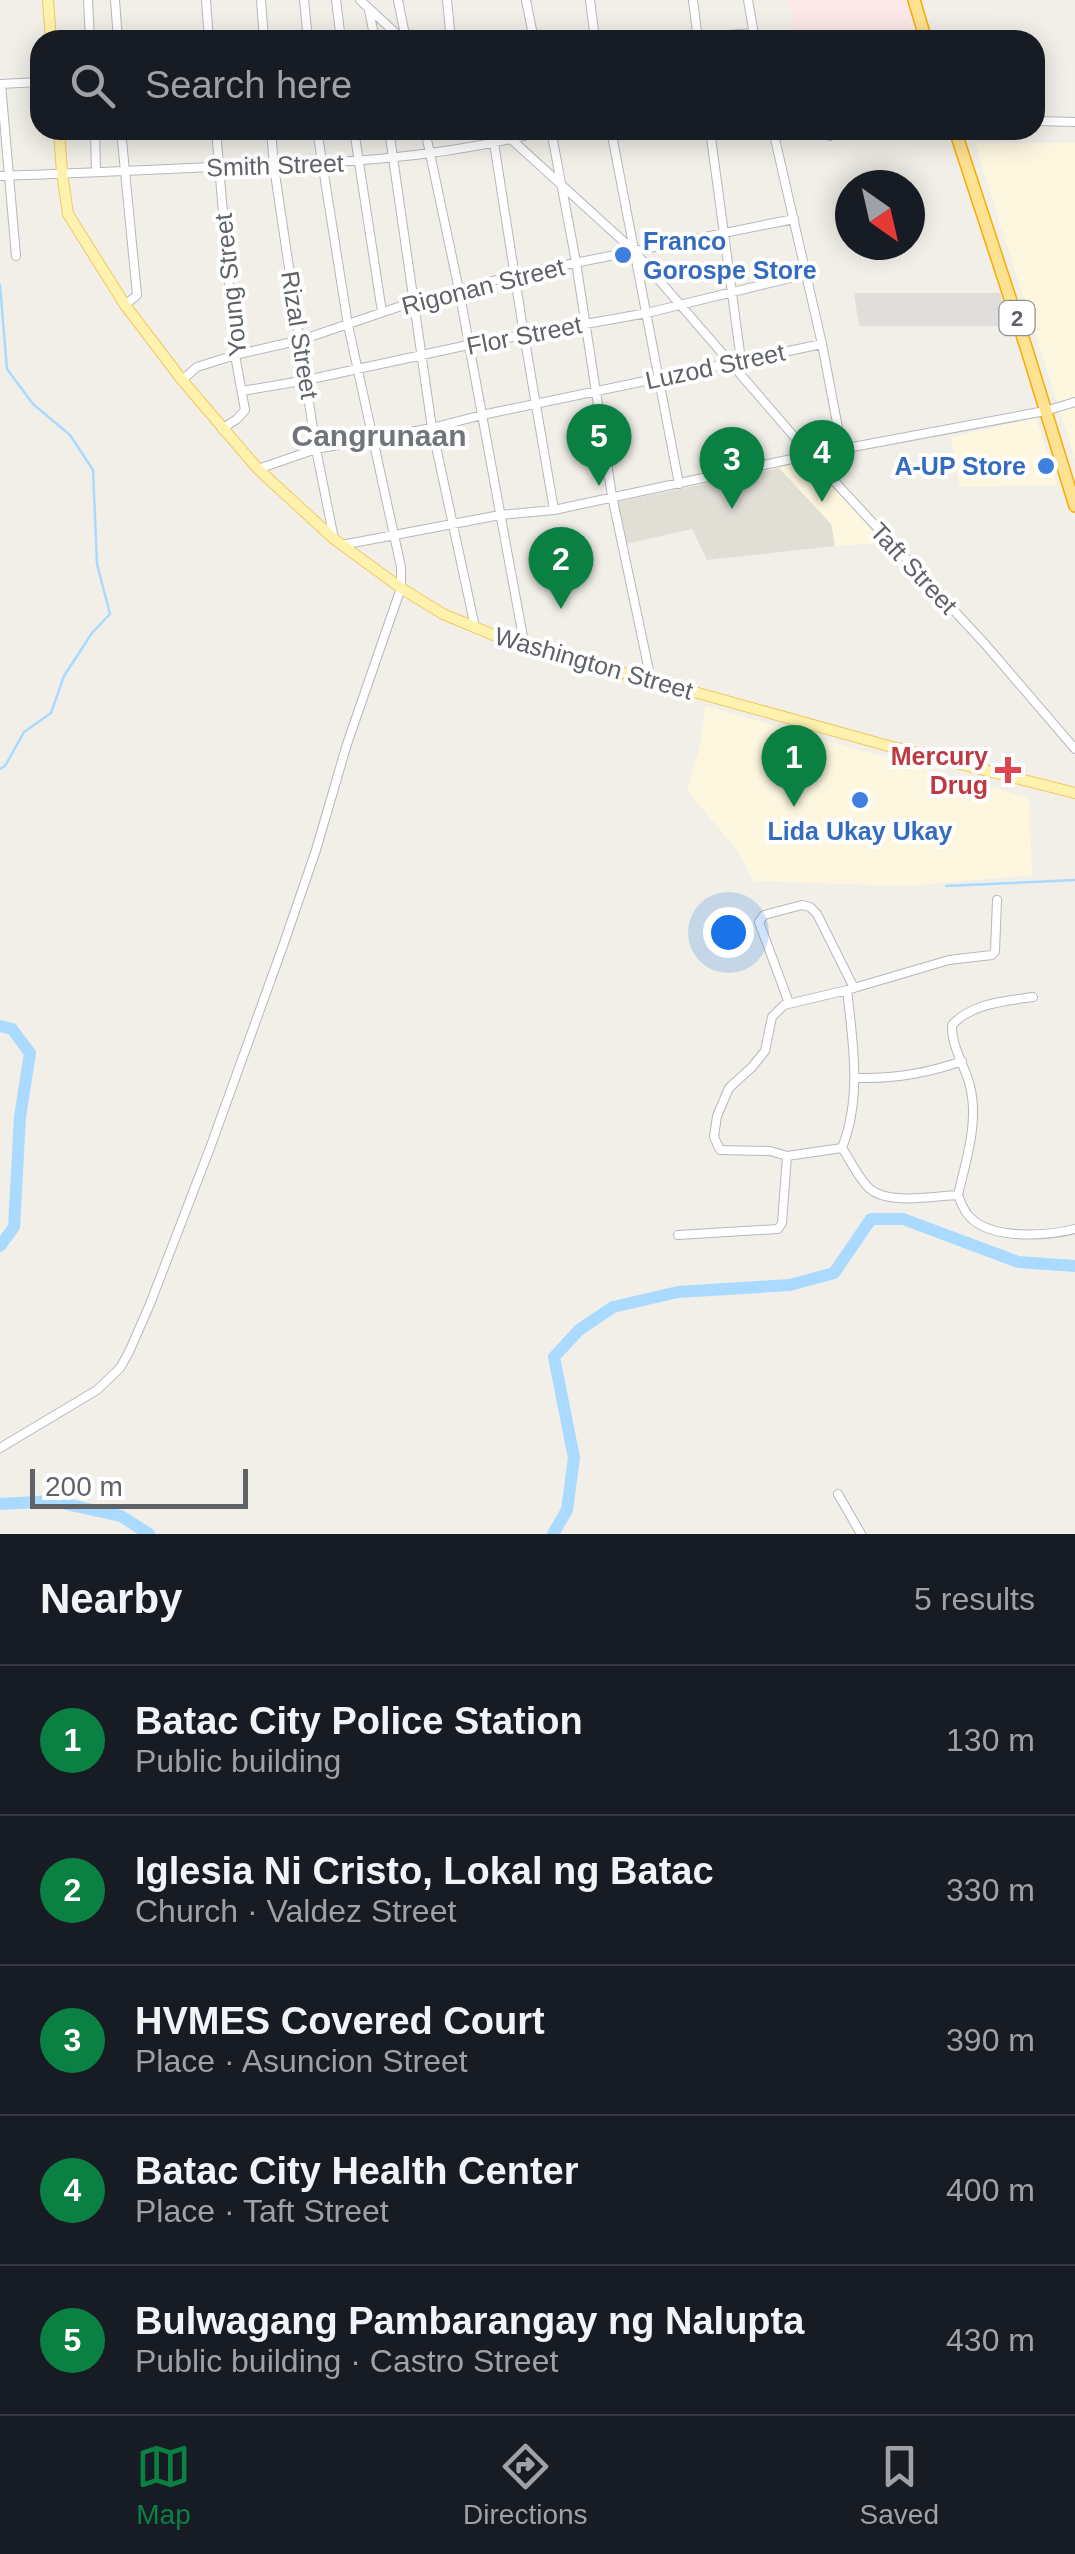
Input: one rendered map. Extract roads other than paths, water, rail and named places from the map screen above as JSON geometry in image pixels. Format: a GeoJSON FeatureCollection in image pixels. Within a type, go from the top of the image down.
{"type":"FeatureCollection","features":[{"type":"Feature","properties":{"kind":"highway"},"geometry":{"type":"LineString","coordinates":[[914,0],[923,30]]}},
{"type":"Feature","properties":{"kind":"highway","name":"2"},"geometry":{"type":"LineString","coordinates":[[958,140],[1075,506]]}},
{"type":"Feature","properties":{"kind":"main road"},"geometry":{"type":"LineString","coordinates":[[48,0],[51,30]]}},
{"type":"Feature","properties":{"kind":"main road","name":"Washington Street"},"geometry":{"type":"LineString","coordinates":[[60,140],[68,214],[125,306],[258,469],[338,542],[401,588],[443,614],[525,648],[1075,793]]}},
{"type":"Feature","properties":{"kind":"street"},"geometry":{"type":"LineString","coordinates":[[88,0],[90,30]]}},
{"type":"Feature","properties":{"kind":"street"},"geometry":{"type":"LineString","coordinates":[[115,0],[117,30]]}},
{"type":"Feature","properties":{"kind":"street"},"geometry":{"type":"LineString","coordinates":[[206,0],[208,30]]}},
{"type":"Feature","properties":{"kind":"street"},"geometry":{"type":"LineString","coordinates":[[261,0],[263,30]]}},
{"type":"Feature","properties":{"kind":"street"},"geometry":{"type":"LineString","coordinates":[[304,0],[307,30]]}},
{"type":"Feature","properties":{"kind":"street"},"geometry":{"type":"LineString","coordinates":[[336,0],[340,30]]}},
{"type":"Feature","properties":{"kind":"street"},"geometry":{"type":"LineString","coordinates":[[360,0],[393,30]]}},
{"type":"Feature","properties":{"kind":"street"},"geometry":{"type":"LineString","coordinates":[[398,0],[402,30]]}},
{"type":"Feature","properties":{"kind":"street"},"geometry":{"type":"LineString","coordinates":[[447,0],[450,30]]}},
{"type":"Feature","properties":{"kind":"street"},"geometry":{"type":"LineString","coordinates":[[526,0],[532,30]]}},
{"type":"Feature","properties":{"kind":"street"},"geometry":{"type":"LineString","coordinates":[[590,0],[594,30]]}},
{"type":"Feature","properties":{"kind":"street"},"geometry":{"type":"LineString","coordinates":[[693,0],[697,30]]}},
{"type":"Feature","properties":{"kind":"street"},"geometry":{"type":"LineString","coordinates":[[748,0],[753,30]]}},
{"type":"Feature","properties":{"kind":"street"},"geometry":{"type":"LineString","coordinates":[[368,8],[373,30]]}},
{"type":"Feature","properties":{"kind":"street"},"geometry":{"type":"LineString","coordinates":[[16,256],[4,176],[0,84],[30,82]]}},
{"type":"Feature","properties":{"kind":"street"},"geometry":{"type":"LineString","coordinates":[[1045,121],[1075,122]]}},
{"type":"Feature","properties":{"kind":"street"},"geometry":{"type":"LineString","coordinates":[[95,140],[96,172]]}},
{"type":"Feature","properties":{"kind":"street"},"geometry":{"type":"LineString","coordinates":[[122,140],[138,295],[125,306]]}},
{"type":"Feature","properties":{"kind":"street","name":"Young Street"},"geometry":{"type":"LineString","coordinates":[[217,140],[236,354],[245,410],[222,429]]}},
{"type":"Feature","properties":{"kind":"street","name":"Rizal Street"},"geometry":{"type":"LineString","coordinates":[[272,140],[316,449],[338,542]]}},
{"type":"Feature","properties":{"kind":"street"},"geometry":{"type":"LineString","coordinates":[[0,1448],[97,1390],[120,1368],[129,1352],[210,1148],[283,946],[401,588],[400,567],[348,325],[318,140]]}},
{"type":"Feature","properties":{"kind":"street"},"geometry":{"type":"LineString","coordinates":[[356,140],[382,312]]}},
{"type":"Feature","properties":{"kind":"street"},"geometry":{"type":"LineString","coordinates":[[391,140],[432,428],[475,628]]}},
{"type":"Feature","properties":{"kind":"street"},"geometry":{"type":"LineString","coordinates":[[427,140],[460,290],[525,648]]}},
{"type":"Feature","properties":{"kind":"street","name":"Smith Street"},"geometry":{"type":"LineString","coordinates":[[4,176],[359,161],[512,140]]}},
{"type":"Feature","properties":{"kind":"street","name":"Taft Street"},"geometry":{"type":"LineString","coordinates":[[512,140],[633,250],[679,305],[736,361],[810,455],[1075,749]]}},
{"type":"Feature","properties":{"kind":"street"},"geometry":{"type":"LineString","coordinates":[[550,140],[576,262],[612,496],[652,680]]}},
{"type":"Feature","properties":{"kind":"street"},"geometry":{"type":"LineString","coordinates":[[613,140],[679,484]]}},
{"type":"Feature","properties":{"kind":"street"},"geometry":{"type":"LineString","coordinates":[[711,140],[733,292],[736,361]]}},
{"type":"Feature","properties":{"kind":"street"},"geometry":{"type":"LineString","coordinates":[[775,140],[842,449]]}},
{"type":"Feature","properties":{"kind":"street"},"geometry":{"type":"LineString","coordinates":[[494,143],[554,510]]}},
{"type":"Feature","properties":{"kind":"street","name":"Rigonan Street"},"geometry":{"type":"LineString","coordinates":[[182,380],[198,367],[236,354],[301,340],[413,302],[515,275],[794,219]]}},
{"type":"Feature","properties":{"kind":"street","name":"Flor Street"},"geometry":{"type":"LineString","coordinates":[[242,390],[648,313],[806,274]]}},
{"type":"Feature","properties":{"kind":"street","name":"Luzod Street"},"geometry":{"type":"LineString","coordinates":[[258,469],[316,449],[432,428],[822,344]]}},
{"type":"Feature","properties":{"kind":"street"},"geometry":{"type":"LineString","coordinates":[[338,542],[554,510],[810,455],[1045,412],[1075,402]]}},
{"type":"Feature","properties":{"kind":"street"},"geometry":{"type":"LineString","coordinates":[[842,1148],[787,1156],[717,1147],[714,1137],[718,1116],[729,1088],[765,1051],[772,1017],[789,1003],[949,960],[992,955],[997,900]]}},
{"type":"Feature","properties":{"kind":"street"},"geometry":{"type":"LineString","coordinates":[[789,1003],[759,922],[764,916],[810,907],[817,914],[850,989],[856,1078],[850,1126],[842,1148]]}},
{"type":"Feature","properties":{"kind":"street"},"geometry":{"type":"LineString","coordinates":[[1033,997],[979,1008],[952,1025],[973,1098],[973,1126],[958,1195],[970,1218],[998,1232],[1025,1234],[1075,1229]]}},
{"type":"Feature","properties":{"kind":"street"},"geometry":{"type":"LineString","coordinates":[[856,1078],[922,1074],[962,1061]]}},
{"type":"Feature","properties":{"kind":"street"},"geometry":{"type":"LineString","coordinates":[[842,1148],[864,1182],[886,1198],[958,1195]]}},
{"type":"Feature","properties":{"kind":"street"},"geometry":{"type":"LineString","coordinates":[[678,1235],[778,1229],[782,1223],[787,1156]]}},
{"type":"Feature","properties":{"kind":"street"},"geometry":{"type":"LineString","coordinates":[[838,1494],[861,1534]]}},
{"type":"Feature","properties":{"kind":"waterway"},"geometry":{"type":"LineString","coordinates":[[0,285],[7,369],[33,404],[70,435],[93,470],[97,564],[110,614],[92,633],[64,676],[51,713],[24,732],[0,769]]}},
{"type":"Feature","properties":{"kind":"waterway"},"geometry":{"type":"LineString","coordinates":[[946,886],[1075,880]]}},
{"type":"Feature","properties":{"kind":"waterway"},"geometry":{"type":"LineString","coordinates":[[0,1026],[12,1029],[30,1053],[20,1117],[14,1227],[0,1246]]}},
{"type":"Feature","properties":{"kind":"waterway"},"geometry":{"type":"LineString","coordinates":[[553,1534],[567,1510],[574,1458],[554,1357],[579,1330],[613,1307],[678,1292],[790,1285],[834,1273],[871,1219],[903,1219],[1018,1262],[1075,1266]]}},
{"type":"Feature","properties":{"kind":"waterway"},"geometry":{"type":"LineString","coordinates":[[0,1504],[52,1501],[121,1516],[149,1534]]}},
{"type":"Feature","properties":{"kind":"place","name":"Franco Gorospe Store"},"geometry":{"type":"Point","coordinates":[623,255]}},
{"type":"Feature","properties":{"kind":"place","name":"A-UP Store"},"geometry":{"type":"Point","coordinates":[1046,466]}},
{"type":"Feature","properties":{"kind":"place","name":"Bulwagang Pambarangay ng Nalupta"},"geometry":{"type":"Point","coordinates":[599,486]}},
{"type":"Feature","properties":{"kind":"place","name":"Batac City Health Center"},"geometry":{"type":"Point","coordinates":[822,502]}},
{"type":"Feature","properties":{"kind":"place","name":"HVMES Covered Court"},"geometry":{"type":"Point","coordinates":[732,509]}},
{"type":"Feature","properties":{"kind":"place","name":"Iglesia Ni Cristo, Lokal ng Batac"},"geometry":{"type":"Point","coordinates":[561,609]}},
{"type":"Feature","properties":{"kind":"place","name":"Mercury Drug"},"geometry":{"type":"Point","coordinates":[1008,770]}},
{"type":"Feature","properties":{"kind":"place","name":"Lida Ukay Ukay"},"geometry":{"type":"Point","coordinates":[860,800]}},
{"type":"Feature","properties":{"kind":"place","name":"Batac City Police Station"},"geometry":{"type":"Point","coordinates":[794,807]}},
{"type":"Feature","properties":{"kind":"district","name":"Cangrunaan"},"geometry":{"type":"Point","coordinates":[379,435]}}]}
